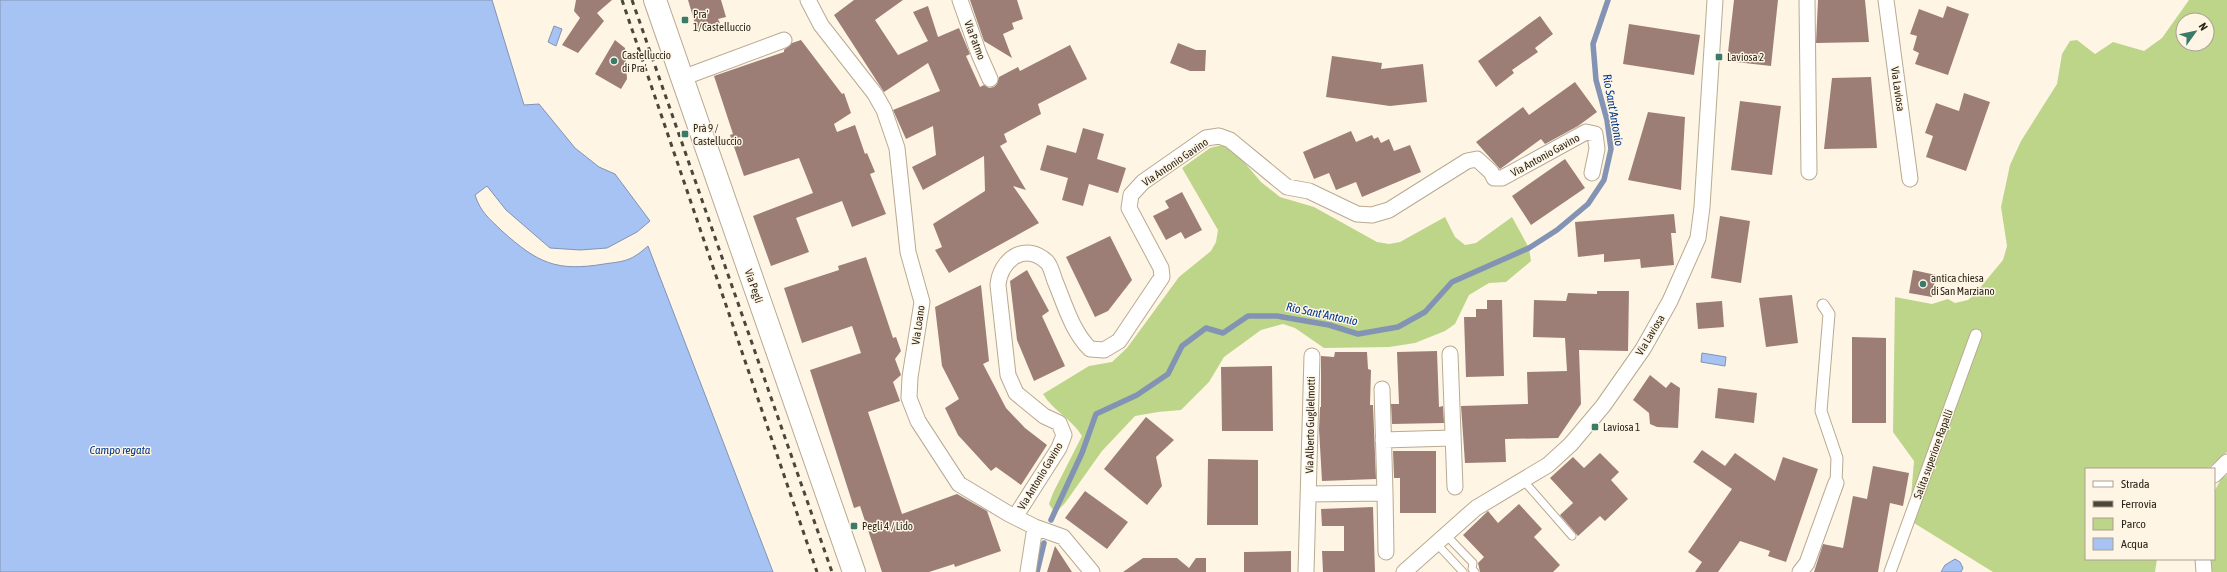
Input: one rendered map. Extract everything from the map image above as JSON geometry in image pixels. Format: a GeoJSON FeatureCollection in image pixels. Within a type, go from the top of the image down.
{"type":"FeatureCollection","features":[{"type":"Feature","properties":{"kind":"main road","name":"Via Pegli"},"geometry":{"type":"LineString","coordinates":[[655,0],[854,572]]}},
{"type":"Feature","properties":{"kind":"street","name":"Via Loano"},"geometry":{"type":"LineString","coordinates":[[808,0],[821,25],[875,94],[884,110],[898,148],[908,252],[922,302],[910,377],[909,398],[918,421],[959,484],[1034,527],[1063,537],[1092,572]]}},
{"type":"Feature","properties":{"kind":"street","name":"Via Patmo"},"geometry":{"type":"LineString","coordinates":[[960,0],[979,54],[990,79]]}},
{"type":"Feature","properties":{"kind":"street","name":"Via Laviosa"},"geometry":{"type":"LineString","coordinates":[[1404,572],[1476,508],[1548,465],[1571,444],[1604,406],[1643,348],[1670,301],[1695,245],[1702,207],[1715,0]]}},
{"type":"Feature","properties":{"kind":"street"},"geometry":{"type":"LineString","coordinates":[[1807,0],[1809,172]]}},
{"type":"Feature","properties":{"kind":"street","name":"Via Laviosa"},"geometry":{"type":"LineString","coordinates":[[1886,0],[1910,179]]}},
{"type":"Feature","properties":{"kind":"street"},"geometry":{"type":"LineString","coordinates":[[682,78],[784,40]]}},
{"type":"Feature","properties":{"kind":"street","name":"Via Antonio Gavino"},"geometry":{"type":"LineString","coordinates":[[1015,517],[1059,448],[1064,436],[1059,423],[1044,416],[1016,393],[1008,375],[998,285],[999,275],[1006,262],[1019,253],[1033,253],[1048,262],[1079,339],[1090,349],[1104,350],[1119,341],[1162,277],[1161,268],[1129,208],[1131,196],[1143,182],[1206,138],[1219,136],[1230,140],[1287,187],[1309,191],[1356,214],[1372,215],[1390,210],[1467,161],[1477,159],[1491,172],[1494,178],[1502,178],[1586,132],[1595,134],[1597,150],[1592,173]]}},
{"type":"Feature","properties":{"kind":"street"},"geometry":{"type":"LineString","coordinates":[[1800,572],[1807,563],[1836,483],[1837,458],[1821,411],[1829,314],[1824,305]]}},
{"type":"Feature","properties":{"kind":"street","name":"Salita superiore Rapalli"},"geometry":{"type":"LineString","coordinates":[[1890,572],[1976,335]]}},
{"type":"Feature","properties":{"kind":"street"},"geometry":{"type":"LineString","coordinates":[[1450,354],[1455,488]]}},
{"type":"Feature","properties":{"kind":"street","name":"Via Alberto Guglielmotti"},"geometry":{"type":"LineString","coordinates":[[1306,572],[1312,356]]}},
{"type":"Feature","properties":{"kind":"street"},"geometry":{"type":"LineString","coordinates":[[1382,389],[1386,552]]}},
{"type":"Feature","properties":{"kind":"street"},"geometry":{"type":"LineString","coordinates":[[1383,440],[1452,438]]}},
{"type":"Feature","properties":{"kind":"street"},"geometry":{"type":"LineString","coordinates":[[2215,474],[2227,462]]}},
{"type":"Feature","properties":{"kind":"street"},"geometry":{"type":"LineString","coordinates":[[1309,494],[1385,493]]}},
{"type":"Feature","properties":{"kind":"street"},"geometry":{"type":"LineString","coordinates":[[1028,572],[1031,562],[1034,527]]}},
{"type":"Feature","properties":{"kind":"street"},"geometry":{"type":"LineString","coordinates":[[2203,560],[2204,572]]}},
{"type":"Feature","properties":{"kind":"lane"},"geometry":{"type":"LineString","coordinates":[[1523,480],[1572,536]]}},
{"type":"Feature","properties":{"kind":"lane"},"geometry":{"type":"LineString","coordinates":[[1440,539],[1463,572]]}},
{"type":"Feature","properties":{"kind":"lane"},"geometry":{"type":"LineString","coordinates":[[1440,539],[1473,563],[1472,569],[1475,572]]}},
{"type":"Feature","properties":{"kind":"green space"},"geometry":{"type":"Polygon","coordinates":[[[2189,0],[2227,0],[2227,452],[2208,468],[2085,468],[2085,560],[2157,560],[2155,572],[1993,572],[1906,518],[1911,497],[1914,461],[1893,432],[1895,297],[1932,304],[1948,299],[1955,303],[1968,300],[1974,295],[2003,260],[2007,246],[2001,207],[2010,165],[2021,141],[2057,84],[2062,54],[2070,41],[2077,40],[2095,54],[2113,42],[2144,51],[2162,38],[2175,20],[2175,52],[2215,52],[2215,12],[2180,12],[2189,0]]]}},
{"type":"Feature","properties":{"kind":"green space"},"geometry":{"type":"Polygon","coordinates":[[[1222,145],[1238,155],[1261,182],[1280,197],[1314,207],[1377,242],[1389,244],[1400,242],[1445,217],[1455,237],[1465,245],[1476,243],[1512,217],[1529,248],[1531,261],[1506,282],[1489,283],[1469,295],[1455,324],[1445,331],[1415,343],[1389,347],[1324,348],[1295,328],[1283,324],[1261,330],[1224,357],[1209,382],[1181,410],[1135,416],[1102,451],[1065,503],[1055,513],[1049,504],[1053,493],[1082,436],[1043,394],[1089,366],[1112,362],[1127,348],[1179,277],[1211,251],[1216,242],[1218,230],[1182,168],[1210,148],[1222,145]]]}},
{"type":"Feature","properties":{"kind":"green space"},"geometry":{"type":"Polygon","coordinates":[[[2227,475],[2227,572],[2212,572],[2211,560],[2215,560],[2215,490],[2221,479],[2227,475]]]}},
{"type":"Feature","properties":{"kind":"water","name":"Campo regata"},"geometry":{"type":"Polygon","coordinates":[[[0,0],[492,0],[524,105],[539,104],[575,148],[599,167],[615,174],[650,221],[637,232],[607,248],[580,250],[550,248],[506,210],[487,186],[475,195],[477,201],[486,215],[526,251],[537,258],[560,266],[587,266],[628,260],[648,246],[773,572],[0,572],[0,0]]]}},
{"type":"Feature","properties":{"kind":"water"},"geometry":{"type":"Polygon","coordinates":[[[554,26],[562,29],[556,46],[548,42],[554,26]]]}},
{"type":"Feature","properties":{"kind":"water"},"geometry":{"type":"Polygon","coordinates":[[[1702,353],[1726,357],[1725,366],[1701,362],[1702,353]]]}},
{"type":"Feature","properties":{"kind":"water"},"geometry":{"type":"Polygon","coordinates":[[[1955,559],[1960,562],[1963,568],[1961,572],[1941,572],[1945,565],[1955,559]]]}},
{"type":"Feature","properties":{"kind":"building"},"geometry":{"type":"Polygon","coordinates":[[[576,0],[612,0],[597,13],[604,21],[578,53],[562,45],[580,18],[574,11],[576,0]]]}},
{"type":"Feature","properties":{"kind":"building"},"geometry":{"type":"Polygon","coordinates":[[[688,0],[721,0],[726,17],[718,19],[720,23],[697,30],[688,0]]]}},
{"type":"Feature","properties":{"kind":"building"},"geometry":{"type":"Polygon","coordinates":[[[854,0],[903,0],[875,20],[898,55],[928,41],[913,12],[928,6],[938,37],[959,28],[970,54],[966,56],[980,87],[984,85],[989,88],[994,87],[997,84],[999,77],[1018,67],[1020,71],[1070,45],[1087,79],[1038,104],[1041,114],[1004,134],[1007,142],[1000,146],[1026,190],[1013,186],[1039,223],[949,273],[935,250],[942,247],[933,224],[985,191],[984,156],[923,190],[912,167],[936,155],[933,126],[906,139],[893,110],[940,91],[928,63],[884,92],[834,15],[854,0]]]}},
{"type":"Feature","properties":{"kind":"building"},"geometry":{"type":"Polygon","coordinates":[[[970,0],[1017,0],[1023,19],[1012,23],[1014,29],[1003,34],[1012,58],[984,41],[970,0]]]}},
{"type":"Feature","properties":{"kind":"building"},"geometry":{"type":"Polygon","coordinates":[[[1734,0],[1778,0],[1771,66],[1727,61],[1734,0]]]}},
{"type":"Feature","properties":{"kind":"building"},"geometry":{"type":"Polygon","coordinates":[[[1818,0],[1865,0],[1869,42],[1816,43],[1818,0]]]}},
{"type":"Feature","properties":{"kind":"building"},"geometry":{"type":"Polygon","coordinates":[[[1947,6],[1969,14],[1948,75],[1915,64],[1919,53],[1913,50],[1917,36],[1910,34],[1919,9],[1943,18],[1947,6]]]}},
{"type":"Feature","properties":{"kind":"building"},"geometry":{"type":"Polygon","coordinates":[[[1540,16],[1553,34],[1535,48],[1538,52],[1512,70],[1514,73],[1496,87],[1478,61],[1540,16]]]}},
{"type":"Feature","properties":{"kind":"building"},"geometry":{"type":"Polygon","coordinates":[[[1629,24],[1700,35],[1694,75],[1623,64],[1629,24]]]}},
{"type":"Feature","properties":{"kind":"building","name":"Castelluccio di Pra'"},"geometry":{"type":"Polygon","coordinates":[[[615,40],[625,48],[627,79],[621,89],[595,74],[615,40]]]}},
{"type":"Feature","properties":{"kind":"building"},"geometry":{"type":"Polygon","coordinates":[[[801,40],[842,94],[844,93],[851,113],[834,124],[837,132],[855,125],[865,154],[867,153],[875,172],[870,174],[886,214],[852,227],[842,201],[796,218],[809,252],[771,266],[753,216],[813,193],[799,158],[744,176],[730,135],[733,134],[714,76],[784,52],[784,50],[792,43],[801,40]]]}},
{"type":"Feature","properties":{"kind":"building"},"geometry":{"type":"Polygon","coordinates":[[[1178,43],[1196,50],[1206,50],[1205,71],[1190,71],[1170,63],[1178,43]]]}},
{"type":"Feature","properties":{"kind":"building"},"geometry":{"type":"Polygon","coordinates":[[[1332,56],[1382,63],[1381,69],[1423,64],[1427,102],[1390,106],[1326,97],[1332,56]]]}},
{"type":"Feature","properties":{"kind":"building"},"geometry":{"type":"Polygon","coordinates":[[[1871,77],[1877,148],[1824,149],[1832,78],[1871,77]]]}},
{"type":"Feature","properties":{"kind":"building"},"geometry":{"type":"Polygon","coordinates":[[[1575,82],[1597,112],[1578,126],[1545,144],[1541,139],[1500,169],[1476,142],[1523,107],[1529,115],[1575,82]]]}},
{"type":"Feature","properties":{"kind":"building"},"geometry":{"type":"Polygon","coordinates":[[[1964,93],[1990,102],[1966,171],[1926,157],[1933,136],[1925,133],[1936,103],[1959,111],[1964,93]]]}},
{"type":"Feature","properties":{"kind":"building"},"geometry":{"type":"Polygon","coordinates":[[[1740,101],[1781,106],[1772,175],[1731,170],[1740,101]]]}},
{"type":"Feature","properties":{"kind":"building"},"geometry":{"type":"Polygon","coordinates":[[[1648,112],[1685,117],[1681,190],[1628,180],[1648,112]]]}},
{"type":"Feature","properties":{"kind":"building"},"geometry":{"type":"Polygon","coordinates":[[[1083,128],[1104,134],[1097,159],[1126,168],[1118,193],[1089,184],[1083,206],[1062,200],[1068,178],[1040,170],[1047,145],[1076,153],[1083,128]]]}},
{"type":"Feature","properties":{"kind":"building"},"geometry":{"type":"Polygon","coordinates":[[[1351,131],[1356,142],[1372,135],[1374,139],[1378,137],[1381,143],[1389,139],[1394,151],[1410,145],[1421,172],[1362,197],[1356,182],[1336,190],[1329,173],[1314,179],[1303,152],[1351,131]]]}},
{"type":"Feature","properties":{"kind":"building"},"geometry":{"type":"Polygon","coordinates":[[[1565,159],[1585,188],[1531,225],[1512,196],[1565,159]]]}},
{"type":"Feature","properties":{"kind":"building"},"geometry":{"type":"Polygon","coordinates":[[[1182,192],[1202,230],[1185,239],[1181,232],[1166,240],[1153,216],[1169,208],[1165,201],[1182,192]]]}},
{"type":"Feature","properties":{"kind":"building"},"geometry":{"type":"Polygon","coordinates":[[[1674,214],[1676,233],[1671,233],[1674,265],[1641,268],[1640,259],[1604,262],[1604,254],[1578,257],[1575,222],[1674,214]]]}},
{"type":"Feature","properties":{"kind":"building"},"geometry":{"type":"Polygon","coordinates":[[[1720,216],[1750,221],[1741,283],[1711,278],[1720,216]]]}},
{"type":"Feature","properties":{"kind":"building"},"geometry":{"type":"Polygon","coordinates":[[[1110,236],[1132,280],[1108,311],[1095,317],[1066,257],[1110,236]]]}},
{"type":"Feature","properties":{"kind":"building"},"geometry":{"type":"Polygon","coordinates":[[[866,257],[893,338],[896,337],[901,351],[895,359],[901,375],[893,382],[900,401],[868,412],[902,514],[957,494],[987,511],[1001,551],[955,567],[954,564],[929,572],[882,572],[860,506],[854,508],[810,370],[861,353],[852,326],[802,343],[784,288],[839,270],[838,266],[866,257]]]}},
{"type":"Feature","properties":{"kind":"building"},"geometry":{"type":"Polygon","coordinates":[[[1027,270],[1049,311],[1042,316],[1065,366],[1034,381],[1017,340],[1010,281],[1027,270]]]}},
{"type":"Feature","properties":{"kind":"building","name":"antica chiesa di San Marziano"},"geometry":{"type":"Polygon","coordinates":[[[1913,270],[1936,275],[1932,297],[1909,293],[1913,270]]]}},
{"type":"Feature","properties":{"kind":"building"},"geometry":{"type":"Polygon","coordinates":[[[981,285],[989,361],[983,364],[1006,408],[1025,428],[1047,445],[1021,485],[996,467],[991,471],[958,435],[945,408],[959,399],[942,366],[935,307],[981,285]]]}},
{"type":"Feature","properties":{"kind":"building"},"geometry":{"type":"Polygon","coordinates":[[[1597,291],[1629,291],[1628,351],[1579,350],[1581,404],[1558,438],[1505,439],[1506,462],[1465,463],[1461,406],[1528,404],[1527,372],[1567,371],[1565,338],[1533,337],[1534,300],[1566,301],[1568,293],[1597,294],[1597,291]]]}},
{"type":"Feature","properties":{"kind":"building"},"geometry":{"type":"Polygon","coordinates":[[[1792,295],[1798,343],[1766,347],[1759,298],[1792,295]]]}},
{"type":"Feature","properties":{"kind":"building"},"geometry":{"type":"Polygon","coordinates":[[[1487,300],[1502,300],[1504,376],[1466,377],[1464,317],[1476,317],[1476,309],[1487,309],[1487,300]]]}},
{"type":"Feature","properties":{"kind":"building"},"geometry":{"type":"Polygon","coordinates":[[[1722,301],[1724,327],[1698,329],[1696,303],[1722,301]]]}},
{"type":"Feature","properties":{"kind":"building"},"geometry":{"type":"Polygon","coordinates":[[[1852,337],[1886,338],[1886,423],[1852,423],[1852,337]]]}},
{"type":"Feature","properties":{"kind":"building"},"geometry":{"type":"Polygon","coordinates":[[[1437,351],[1439,407],[1443,406],[1444,423],[1392,424],[1391,404],[1399,404],[1397,352],[1437,351]]]}},
{"type":"Feature","properties":{"kind":"building"},"geometry":{"type":"Polygon","coordinates":[[[1335,352],[1367,352],[1368,369],[1371,370],[1370,405],[1373,405],[1376,479],[1322,481],[1319,429],[1321,407],[1321,356],[1334,357],[1335,352]]]}},
{"type":"Feature","properties":{"kind":"building"},"geometry":{"type":"Polygon","coordinates":[[[1272,366],[1273,431],[1222,431],[1221,367],[1272,366]]]}},
{"type":"Feature","properties":{"kind":"building"},"geometry":{"type":"Polygon","coordinates":[[[1650,375],[1666,388],[1671,382],[1680,388],[1678,428],[1657,427],[1650,424],[1649,413],[1633,400],[1650,375]]]}},
{"type":"Feature","properties":{"kind":"building"},"geometry":{"type":"Polygon","coordinates":[[[1718,388],[1757,393],[1754,423],[1715,418],[1718,388]]]}},
{"type":"Feature","properties":{"kind":"building"},"geometry":{"type":"Polygon","coordinates":[[[1146,417],[1174,440],[1156,457],[1162,486],[1147,505],[1104,469],[1146,417]]]}},
{"type":"Feature","properties":{"kind":"building"},"geometry":{"type":"Polygon","coordinates":[[[1702,450],[1725,466],[1735,453],[1775,481],[1783,457],[1818,469],[1786,562],[1768,556],[1770,551],[1740,541],[1718,572],[1695,572],[1702,562],[1688,552],[1732,489],[1693,462],[1702,450]]]}},
{"type":"Feature","properties":{"kind":"building"},"geometry":{"type":"Polygon","coordinates":[[[1393,451],[1436,451],[1436,513],[1400,513],[1400,478],[1394,478],[1393,451]]]}},
{"type":"Feature","properties":{"kind":"building"},"geometry":{"type":"Polygon","coordinates":[[[1600,453],[1619,472],[1611,480],[1628,499],[1605,521],[1600,516],[1578,536],[1560,515],[1573,503],[1550,478],[1573,457],[1584,468],[1600,453]]]}},
{"type":"Feature","properties":{"kind":"building"},"geometry":{"type":"Polygon","coordinates":[[[1208,459],[1258,460],[1258,525],[1207,525],[1208,459]]]}},
{"type":"Feature","properties":{"kind":"building"},"geometry":{"type":"Polygon","coordinates":[[[1873,466],[1909,473],[1903,506],[1890,503],[1878,572],[1814,572],[1823,544],[1843,548],[1853,496],[1867,499],[1873,466]]]}},
{"type":"Feature","properties":{"kind":"building"},"geometry":{"type":"Polygon","coordinates":[[[1085,491],[1128,522],[1107,549],[1065,518],[1085,491]]]}},
{"type":"Feature","properties":{"kind":"building"},"geometry":{"type":"Polygon","coordinates":[[[1519,504],[1542,529],[1534,537],[1560,565],[1553,572],[1480,572],[1478,563],[1484,557],[1463,535],[1488,511],[1498,523],[1519,504]]]}},
{"type":"Feature","properties":{"kind":"building"},"geometry":{"type":"Polygon","coordinates":[[[1373,507],[1375,572],[1323,572],[1322,551],[1344,551],[1344,526],[1322,526],[1321,509],[1373,507]]]}},
{"type":"Feature","properties":{"kind":"building"},"geometry":{"type":"Polygon","coordinates":[[[1055,546],[1072,572],[1047,572],[1055,546]]]}},
{"type":"Feature","properties":{"kind":"building"},"geometry":{"type":"Polygon","coordinates":[[[1291,551],[1291,572],[1244,572],[1244,552],[1291,551]]]}},
{"type":"Feature","properties":{"kind":"building"},"geometry":{"type":"Polygon","coordinates":[[[1143,558],[1177,558],[1189,568],[1196,558],[1206,558],[1206,572],[1123,572],[1143,558]]]}},
{"type":"Feature","properties":{"kind":"waterway","name":"Rio Sant'Antonio"},"geometry":{"type":"LineString","coordinates":[[1051,520],[1082,453],[1096,414],[1137,395],[1168,374],[1182,346],[1206,328],[1223,333],[1248,316],[1277,316],[1329,325],[1358,334],[1398,327],[1425,312],[1452,282],[1529,248],[1557,230],[1588,204],[1604,180],[1611,149],[1607,120],[1596,80],[1593,44],[1608,0]]}},
{"type":"Feature","properties":{"kind":"waterway","name":"Rio Sant'Antonio"},"geometry":{"type":"LineString","coordinates":[[1037,572],[1044,543]]}},
{"type":"Feature","properties":{"kind":"railway"},"geometry":{"type":"LineString","coordinates":[[622,0],[817,572]]}},
{"type":"Feature","properties":{"kind":"railway"},"geometry":{"type":"LineString","coordinates":[[632,0],[832,572]]}},
{"type":"Feature","properties":{"kind":"place","name":"Pra' 1/Castelluccio"},"geometry":{"type":"Point","coordinates":[685,20]}},
{"type":"Feature","properties":{"kind":"place","name":"Laviosa 2"},"geometry":{"type":"Point","coordinates":[1719,57]}},
{"type":"Feature","properties":{"kind":"place","name":"Castelluccio di Pra'"},"geometry":{"type":"Point","coordinates":[614,61]}},
{"type":"Feature","properties":{"kind":"place","name":"Prà 9 / Castelluccio"},"geometry":{"type":"Point","coordinates":[685,134]}},
{"type":"Feature","properties":{"kind":"place","name":"antica chiesa di San Marziano"},"geometry":{"type":"Point","coordinates":[1923,284]}},
{"type":"Feature","properties":{"kind":"place","name":"Laviosa 1"},"geometry":{"type":"Point","coordinates":[1595,427]}},
{"type":"Feature","properties":{"kind":"place","name":"Pegli 4 / Lido"},"geometry":{"type":"Point","coordinates":[854,526]}}]}
